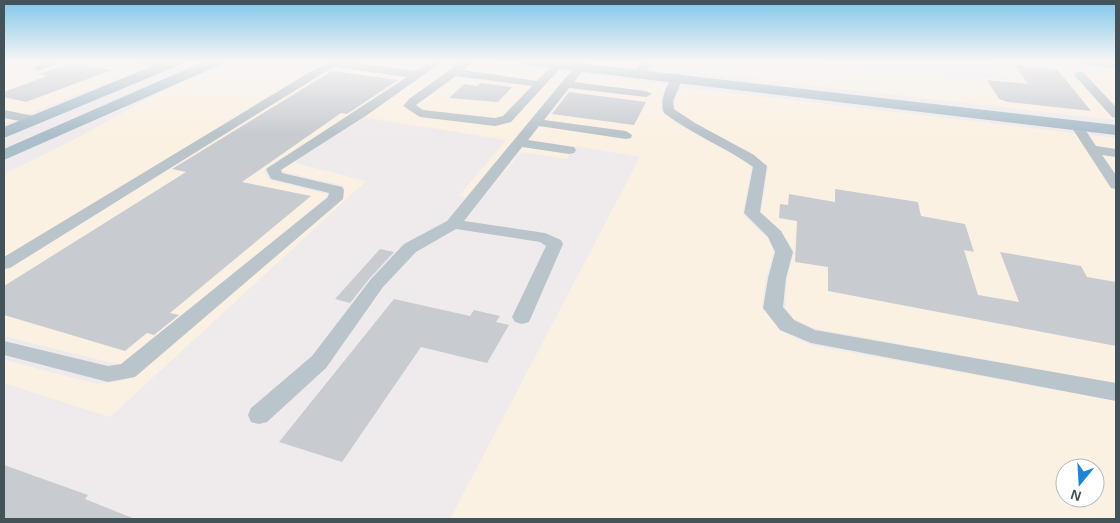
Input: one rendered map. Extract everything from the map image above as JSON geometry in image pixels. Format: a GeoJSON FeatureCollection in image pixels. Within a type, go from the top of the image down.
{"type":"FeatureCollection","features":[{"type":"Feature","properties":{"kind":"main road"},"geometry":{"type":"LineString","coordinates":[[4,133],[118,85]]}},
{"type":"Feature","properties":{"kind":"main road"},"geometry":{"type":"LineString","coordinates":[[4,155],[162,85]]}},
{"type":"Feature","properties":{"kind":"main road"},"geometry":{"type":"LineString","coordinates":[[741,85],[1116,130]]}},
{"type":"Feature","properties":{"kind":"street"},"geometry":{"type":"LineString","coordinates":[[4,264],[294,85]]}},
{"type":"Feature","properties":{"kind":"street"},"geometry":{"type":"LineString","coordinates":[[4,348],[108,374],[127,372],[335,199],[337,190],[276,176],[273,169],[363,112],[396,85]]}},
{"type":"Feature","properties":{"kind":"street"},"geometry":{"type":"LineString","coordinates":[[434,85],[412,101],[409,106],[420,112],[495,122],[507,119],[537,85]]}},
{"type":"Feature","properties":{"kind":"street"},"geometry":{"type":"LineString","coordinates":[[259,414],[319,362],[377,283],[410,248],[453,224],[565,85]]}},
{"type":"Feature","properties":{"kind":"street"},"geometry":{"type":"LineString","coordinates":[[577,85],[646,94]]}},
{"type":"Feature","properties":{"kind":"street"},"geometry":{"type":"LineString","coordinates":[[674,85],[667,101],[668,110],[681,121],[716,141],[745,154],[760,166],[752,213],[775,235],[784,252],[777,278],[773,308],[787,325],[811,336],[1116,392]]}},
{"type":"Feature","properties":{"kind":"street"},"geometry":{"type":"LineString","coordinates":[[1090,85],[1116,114]]}},
{"type":"Feature","properties":{"kind":"street"},"geometry":{"type":"LineString","coordinates":[[4,114],[35,120]]}},
{"type":"Feature","properties":{"kind":"street"},"geometry":{"type":"LineString","coordinates":[[536,122],[626,135]]}},
{"type":"Feature","properties":{"kind":"street"},"geometry":{"type":"LineString","coordinates":[[1076,125],[1116,185]]}},
{"type":"Feature","properties":{"kind":"street"},"geometry":{"type":"LineString","coordinates":[[519,143],[569,150]]}},
{"type":"Feature","properties":{"kind":"street"},"geometry":{"type":"LineString","coordinates":[[1091,150],[1116,153]]}},
{"type":"Feature","properties":{"kind":"street"},"geometry":{"type":"LineString","coordinates":[[453,224],[545,238],[555,244],[522,316]]}},
{"type":"Feature","properties":{"kind":"shaded area"},"geometry":{"type":"Polygon","coordinates":[[[4,85],[100,85],[4,124],[4,85]]]}},
{"type":"Feature","properties":{"kind":"shaded area"},"geometry":{"type":"Polygon","coordinates":[[[173,85],[396,85],[267,167],[264,171],[269,180],[327,194],[326,198],[125,363],[117,364],[4,336],[4,174],[73,140],[173,85]]]}},
{"type":"Feature","properties":{"kind":"shaded area"},"geometry":{"type":"Polygon","coordinates":[[[409,85],[560,85],[466,197],[459,196],[506,140],[363,117],[409,85]]]}},
{"type":"Feature","properties":{"kind":"shaded area"},"geometry":{"type":"Polygon","coordinates":[[[572,85],[668,85],[661,100],[662,111],[676,123],[711,143],[740,156],[752,166],[743,212],[744,216],[767,237],[774,251],[766,276],[762,306],[764,311],[783,332],[811,345],[1116,401],[1116,519],[450,519],[640,157],[576,146],[566,159],[521,152],[482,199],[572,85]]]}},
{"type":"Feature","properties":{"kind":"shaded area"},"geometry":{"type":"Polygon","coordinates":[[[812,85],[1116,85],[1116,120],[812,85]]]}},
{"type":"Feature","properties":{"kind":"shaded area"},"geometry":{"type":"Polygon","coordinates":[[[680,87],[1116,138],[1116,383],[813,328],[794,319],[785,308],[787,280],[794,252],[782,232],[761,213],[768,167],[749,151],[721,139],[674,109],[674,102],[680,87]]]}},
{"type":"Feature","properties":{"kind":"shaded area"},"geometry":{"type":"Polygon","coordinates":[[[296,158],[295,163],[366,181],[110,417],[4,383],[4,360],[97,384],[122,381],[136,375],[342,200],[345,189],[342,185],[284,172],[282,168],[296,158]]]}},
{"type":"Feature","properties":{"kind":"building"},"geometry":{"type":"Polygon","coordinates":[[[22,85],[71,85],[26,102],[4,97],[4,92],[22,85]]]}},
{"type":"Feature","properties":{"kind":"building"},"geometry":{"type":"Polygon","coordinates":[[[308,85],[390,85],[347,114],[341,113],[242,182],[311,196],[170,313],[179,315],[154,335],[147,333],[125,351],[4,315],[4,286],[186,172],[172,169],[308,85]]]}},
{"type":"Feature","properties":{"kind":"building"},"geometry":{"type":"Polygon","coordinates":[[[462,85],[512,87],[498,102],[449,98],[462,85]]]}},
{"type":"Feature","properties":{"kind":"building"},"geometry":{"type":"Polygon","coordinates":[[[990,85],[1070,85],[1091,111],[1008,102],[999,99],[990,85]]]}},
{"type":"Feature","properties":{"kind":"building"},"geometry":{"type":"Polygon","coordinates":[[[569,92],[646,102],[634,125],[552,114],[569,92]]]}},
{"type":"Feature","properties":{"kind":"building"},"geometry":{"type":"Polygon","coordinates":[[[835,189],[918,202],[921,216],[965,224],[974,252],[964,250],[978,295],[1019,302],[1000,252],[1081,266],[1087,277],[1116,282],[1116,346],[828,291],[828,267],[795,262],[797,221],[779,218],[780,204],[788,205],[789,194],[835,202],[835,189]]]}},
{"type":"Feature","properties":{"kind":"building"},"geometry":{"type":"Polygon","coordinates":[[[380,249],[394,252],[350,303],[335,299],[380,249]]]}},
{"type":"Feature","properties":{"kind":"building"},"geometry":{"type":"Polygon","coordinates":[[[394,299],[470,316],[474,310],[500,316],[496,322],[509,325],[487,363],[421,347],[342,462],[279,442],[394,299]]]}},
{"type":"Feature","properties":{"kind":"building"},"geometry":{"type":"Polygon","coordinates":[[[4,465],[88,495],[85,499],[135,519],[4,519],[4,465]]]}}]}
